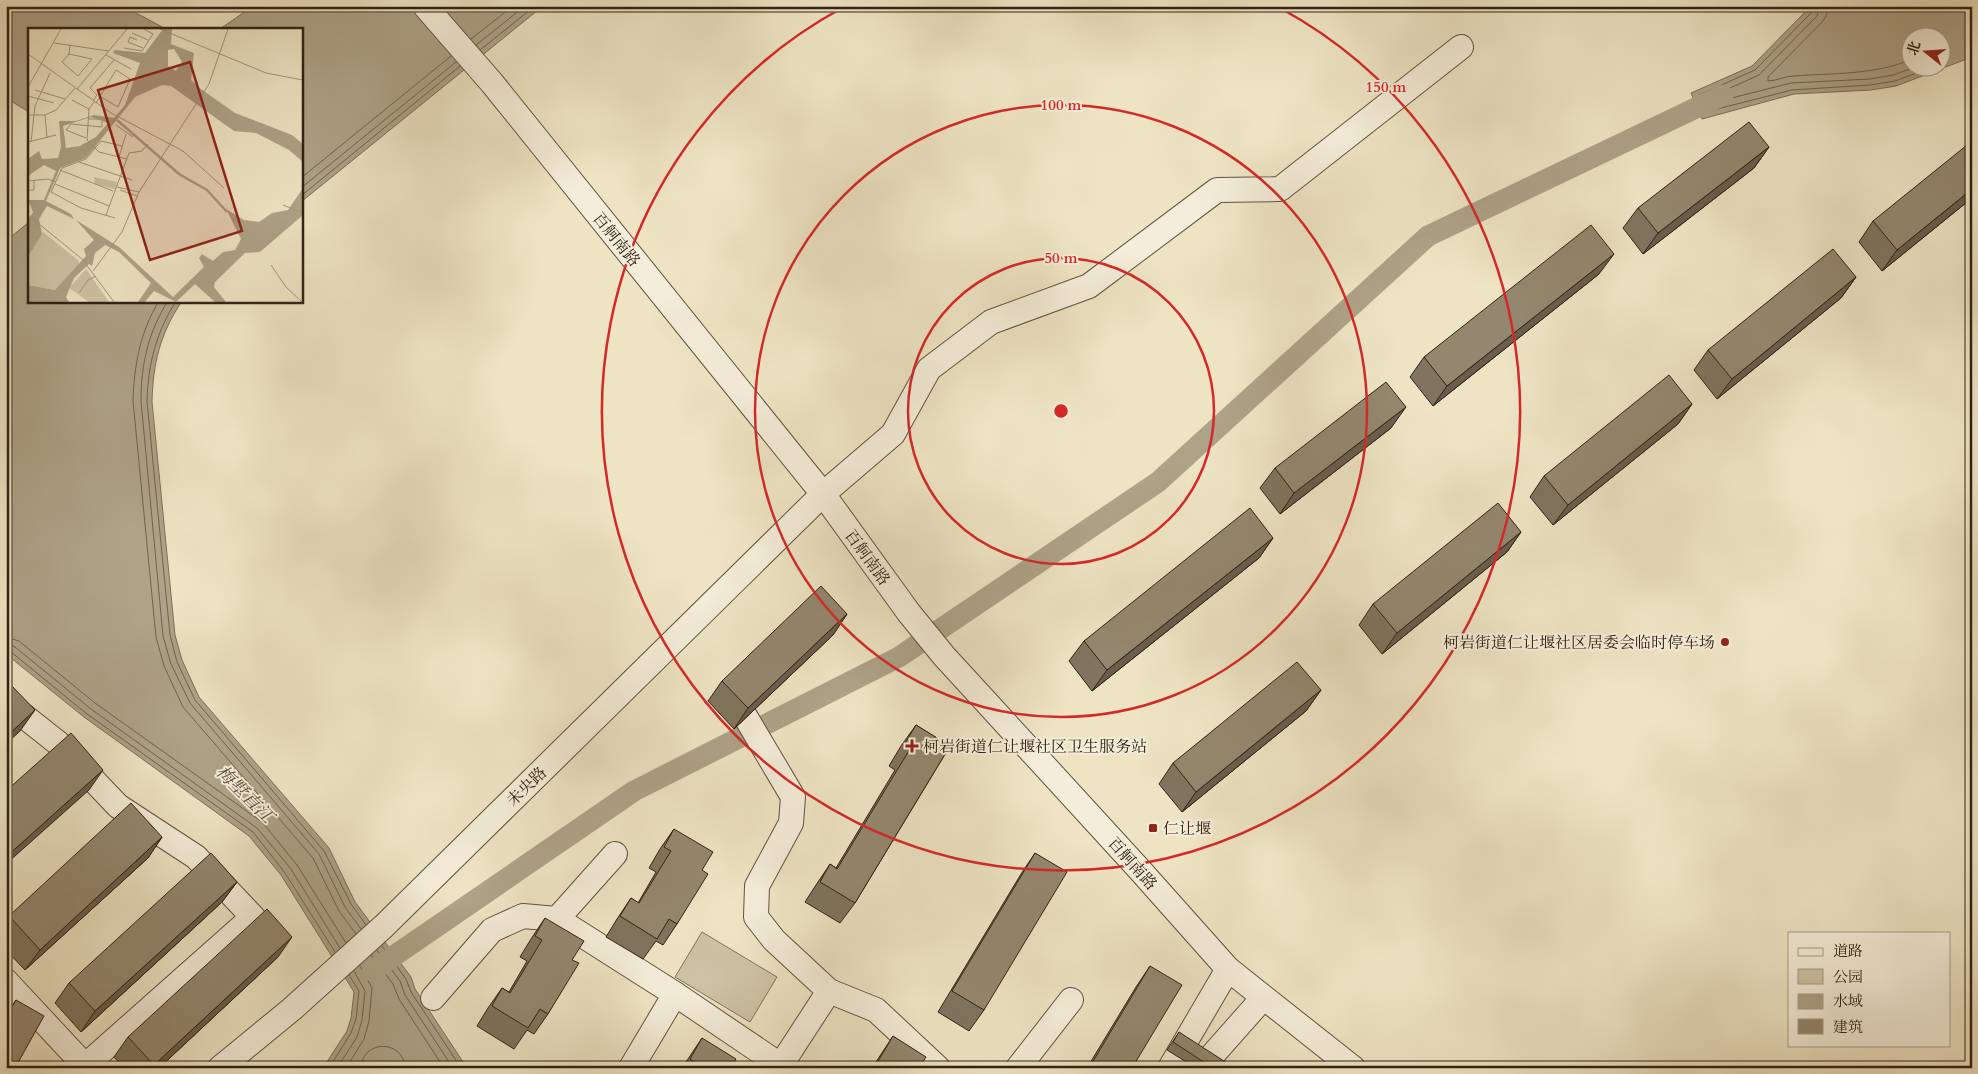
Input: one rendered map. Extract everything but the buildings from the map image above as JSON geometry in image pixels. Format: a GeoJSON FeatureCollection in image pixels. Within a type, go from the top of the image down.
{"type":"FeatureCollection","features":[{"type":"Feature","properties":{"kind":"street","name":"百舸南路"},"geometry":{"type":"LineString","coordinates":[[425,6],[492,83],[823,494],[910,613],[944,656],[1228,969],[1352,1068]]}},
{"type":"Feature","properties":{"kind":"street","name":"未央路"},"geometry":{"type":"LineString","coordinates":[[220,1068],[292,1009],[384,926],[823,494],[893,434],[929,369],[991,322],[1089,286],[1217,190],[1280,189],[1461,47]]}},
{"type":"Feature","properties":{"kind":"street"},"geometry":{"type":"LineString","coordinates":[[6,702],[58,743],[118,806],[196,857],[253,917],[86,1067],[6,981]]}},
{"type":"Feature","properties":{"kind":"street"},"geometry":{"type":"LineString","coordinates":[[746,716],[793,797],[791,823],[757,886],[756,916],[774,940],[829,991],[876,1010],[938,1068]]}},
{"type":"Feature","properties":{"kind":"street"},"geometry":{"type":"LineString","coordinates":[[557,919],[615,854]]}},
{"type":"Feature","properties":{"kind":"street"},"geometry":{"type":"LineString","coordinates":[[432,998],[492,930],[523,916],[557,919],[675,994],[779,1066],[829,991]]}},
{"type":"Feature","properties":{"kind":"street"},"geometry":{"type":"LineString","coordinates":[[1170,1068],[1228,969]]}},
{"type":"Feature","properties":{"kind":"street"},"geometry":{"type":"LineString","coordinates":[[631,1068],[675,994]]}},
{"type":"Feature","properties":{"kind":"street"},"geometry":{"type":"LineString","coordinates":[[1201,1068],[1263,998]]}},
{"type":"Feature","properties":{"kind":"street"},"geometry":{"type":"LineString","coordinates":[[1018,1068],[1071,1000]]}},
{"type":"Feature","properties":{"kind":"green space"},"geometry":{"type":"Polygon","coordinates":[[[702,932],[777,977],[750,1022],[675,977],[702,932]]]}},
{"type":"Feature","properties":{"kind":"water"},"geometry":{"type":"Polygon","coordinates":[[[6,6],[123,6],[164,28],[28,28],[28,111],[6,98],[6,6]]]}},
{"type":"Feature","properties":{"kind":"water"},"geometry":{"type":"Polygon","coordinates":[[[253,6],[543,6],[302,201],[302,28],[221,28],[253,6]]]}},
{"type":"Feature","properties":{"kind":"water"},"geometry":{"type":"Polygon","coordinates":[[[1811,6],[1972,6],[1972,57],[1950,65],[1950,28],[1900,28],[1900,78],[1917,78],[1896,86],[1871,90],[1794,94],[1702,119],[1691,93],[1752,66],[1811,6]]]}},
{"type":"Feature","properties":{"kind":"water","name":"梅墅直江"},"geometry":{"type":"Polygon","coordinates":[[[28,223],[28,302],[181,302],[168,325],[159,349],[154,374],[152,402],[175,635],[182,660],[199,697],[329,848],[355,902],[411,977],[415,989],[467,1068],[389,1068],[384,1064],[375,1068],[323,1068],[347,1031],[351,1018],[354,992],[281,875],[249,836],[84,717],[6,654],[6,241],[28,223]]]}},
{"type":"Feature","properties":{"kind":"waterway"},"geometry":{"type":"LineString","coordinates":[[372,971],[634,791],[899,657],[1158,482],[1428,236],[1723,95]]}},
{"type":"Feature","properties":{"kind":"place","name":"柯岩街道仁让堰社区居委会临时停车场"},"geometry":{"type":"Point","coordinates":[1725,642]}},
{"type":"Feature","properties":{"kind":"place","name":"柯岩街道仁让堰社区卫生服务站"},"geometry":{"type":"Point","coordinates":[912,746]}},
{"type":"Feature","properties":{"kind":"place","name":"仁让堰"},"geometry":{"type":"Point","coordinates":[1153,828]}}]}
